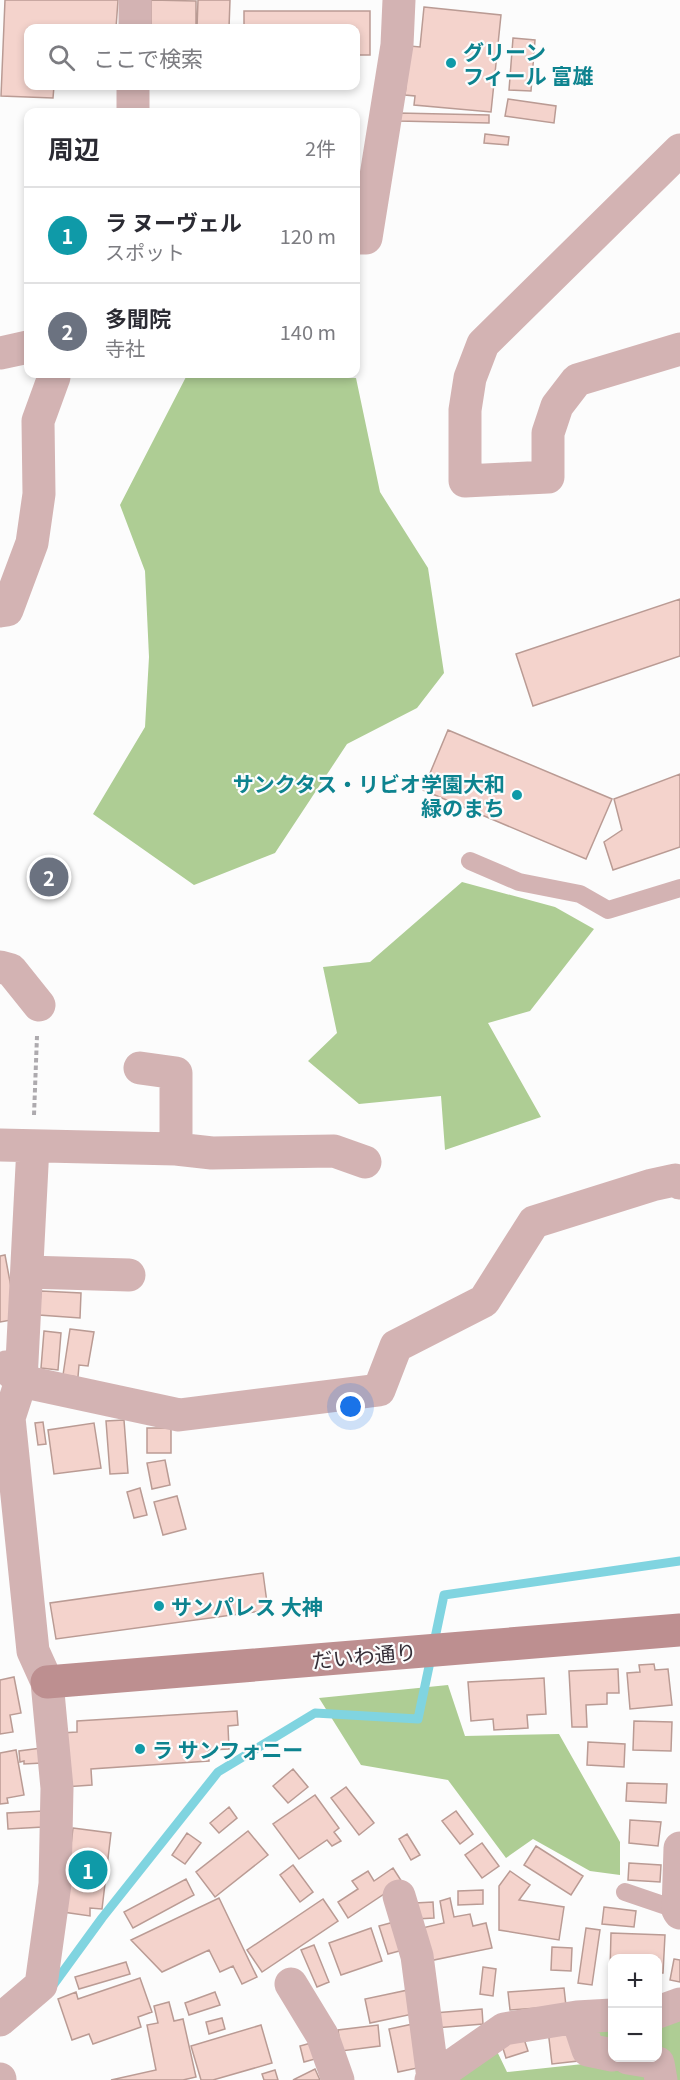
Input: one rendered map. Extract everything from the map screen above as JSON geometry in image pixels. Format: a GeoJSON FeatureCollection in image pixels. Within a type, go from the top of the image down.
{"type":"FeatureCollection","features":[{"type":"Feature","properties":{"kind":"street"},"geometry":{"type":"LineString","coordinates":[[135,0],[135,24]]}},
{"type":"Feature","properties":{"kind":"street"},"geometry":{"type":"LineString","coordinates":[[360,238],[366,238],[397,45],[399,0]]}},
{"type":"Feature","properties":{"kind":"street"},"geometry":{"type":"LineString","coordinates":[[132,108],[133,90]]}},
{"type":"Feature","properties":{"kind":"street"},"geometry":{"type":"LineString","coordinates":[[680,150],[483,344],[470,378],[465,410],[465,481],[548,477],[548,434],[551,424],[557,406],[577,381],[680,349]]}},
{"type":"Feature","properties":{"kind":"street"},"geometry":{"type":"LineString","coordinates":[[0,353],[24,348]]}},
{"type":"Feature","properties":{"kind":"street"},"geometry":{"type":"LineString","coordinates":[[0,611],[7,610],[32,543],[39,494],[38,421],[54,378]]}},
{"type":"Feature","properties":{"kind":"street"},"geometry":{"type":"LineString","coordinates":[[0,967],[11,970],[39,1005]]}},
{"type":"Feature","properties":{"kind":"street"},"geometry":{"type":"LineString","coordinates":[[140,1068],[176,1073],[176,1149]]}},
{"type":"Feature","properties":{"kind":"street"},"geometry":{"type":"LineString","coordinates":[[0,1145],[176,1149],[212,1153],[334,1151],[366,1162]]}},
{"type":"Feature","properties":{"kind":"street"},"geometry":{"type":"LineString","coordinates":[[0,2020],[41,1985],[55,1884],[57,1788],[47,1682],[33,1651],[9,1418],[10,1371],[27,1272],[33,1146]]}},
{"type":"Feature","properties":{"kind":"street"},"geometry":{"type":"LineString","coordinates":[[10,1371],[179,1415],[379,1390],[396,1346],[484,1301],[534,1222],[652,1185],[675,1180],[680,1183]]}},
{"type":"Feature","properties":{"kind":"street"},"geometry":{"type":"LineString","coordinates":[[27,1272],[129,1275]]}},
{"type":"Feature","properties":{"kind":"street","name":"だいわ通り"},"geometry":{"type":"LineString","coordinates":[[47,1682],[680,1630]]}},
{"type":"Feature","properties":{"kind":"street"},"geometry":{"type":"LineString","coordinates":[[679,1911],[680,1848]]}},
{"type":"Feature","properties":{"kind":"street"},"geometry":{"type":"LineString","coordinates":[[399,1896],[417,1956],[432,2079],[504,2029],[577,2017],[608,2015]]}},
{"type":"Feature","properties":{"kind":"street"},"geometry":{"type":"LineString","coordinates":[[291,1984],[322,2035],[338,2080]]}},
{"type":"Feature","properties":{"kind":"street"},"geometry":{"type":"LineString","coordinates":[[662,2010],[680,2004]]}},
{"type":"Feature","properties":{"kind":"street"},"geometry":{"type":"LineString","coordinates":[[577,2017],[588,2050],[608,2054]]}},
{"type":"Feature","properties":{"kind":"street"},"geometry":{"type":"LineString","coordinates":[[652,2062],[658,2063],[660,2080]]}},
{"type":"Feature","properties":{"kind":"lane"},"geometry":{"type":"LineString","coordinates":[[470,861],[519,882],[579,894],[608,910],[680,888]]}},
{"type":"Feature","properties":{"kind":"lane"},"geometry":{"type":"LineString","coordinates":[[625,1892],[679,1911]]}},
{"type":"Feature","properties":{"kind":"path"},"geometry":{"type":"LineString","coordinates":[[33,1146],[39,1005]]}},
{"type":"Feature","properties":{"kind":"green space"},"geometry":{"type":"Polygon","coordinates":[[[185,378],[356,378],[380,492],[428,568],[444,673],[417,708],[347,744],[275,853],[194,885],[93,814],[145,727],[149,657],[145,571],[120,505],[185,378]]]}},
{"type":"Feature","properties":{"kind":"green space"},"geometry":{"type":"Polygon","coordinates":[[[462,882],[555,907],[594,929],[530,1011],[488,1023],[541,1117],[445,1150],[441,1096],[359,1104],[308,1061],[337,1033],[323,967],[370,962],[462,882]]]}},
{"type":"Feature","properties":{"kind":"green space"},"geometry":{"type":"Polygon","coordinates":[[[448,1685],[465,1736],[559,1734],[620,1842],[620,1875],[590,1871],[533,1839],[506,1858],[448,1780],[361,1765],[319,1698],[448,1685]]]}},
{"type":"Feature","properties":{"kind":"green space"},"geometry":{"type":"Polygon","coordinates":[[[680,2012],[680,2080],[447,2080],[494,2045],[507,2072],[602,2062],[589,2024],[608,2022],[608,2062],[662,2062],[662,2017],[680,2012]]]}},
{"type":"Feature","properties":{"kind":"building"},"geometry":{"type":"Polygon","coordinates":[[[5,0],[118,0],[116,24],[24,24],[24,90],[54,90],[53,98],[1,96],[5,0]]]}},
{"type":"Feature","properties":{"kind":"building"},"geometry":{"type":"Polygon","coordinates":[[[151,0],[196,1],[196,24],[151,24],[151,0]]]}},
{"type":"Feature","properties":{"kind":"building"},"geometry":{"type":"Polygon","coordinates":[[[198,0],[230,0],[229,24],[197,24],[198,0]]]}},
{"type":"Feature","properties":{"kind":"building","name":"グリーン フィール 富雄"},"geometry":{"type":"Polygon","coordinates":[[[424,7],[501,15],[491,112],[414,105],[415,96],[405,95],[410,46],[420,47],[424,7]]]}},
{"type":"Feature","properties":{"kind":"building"},"geometry":{"type":"Polygon","coordinates":[[[244,11],[370,11],[370,55],[360,55],[360,24],[244,24],[244,11]]]}},
{"type":"Feature","properties":{"kind":"building"},"geometry":{"type":"Polygon","coordinates":[[[513,38],[535,40],[531,91],[509,90],[513,38]]]}},
{"type":"Feature","properties":{"kind":"building"},"geometry":{"type":"Polygon","coordinates":[[[508,99],[556,106],[554,123],[505,116],[508,99]]]}},
{"type":"Feature","properties":{"kind":"building"},"geometry":{"type":"Polygon","coordinates":[[[398,113],[489,115],[489,123],[398,121],[398,113]]]}},
{"type":"Feature","properties":{"kind":"building"},"geometry":{"type":"Polygon","coordinates":[[[485,134],[509,137],[508,145],[484,143],[485,134]]]}},
{"type":"Feature","properties":{"kind":"building"},"geometry":{"type":"Polygon","coordinates":[[[680,599],[680,656],[533,706],[516,654],[680,599]]]}},
{"type":"Feature","properties":{"kind":"building","name":"サンクタス・リビオ学園大和 緑のまち"},"geometry":{"type":"Polygon","coordinates":[[[448,730],[612,799],[586,859],[423,790],[448,730]]]}},
{"type":"Feature","properties":{"kind":"building"},"geometry":{"type":"Polygon","coordinates":[[[680,774],[680,847],[613,870],[604,842],[622,830],[614,799],[680,774]]]}},
{"type":"Feature","properties":{"kind":"building"},"geometry":{"type":"Polygon","coordinates":[[[5,1255],[17,1319],[0,1322],[0,1256],[5,1255]]]}},
{"type":"Feature","properties":{"kind":"building"},"geometry":{"type":"Polygon","coordinates":[[[41,1291],[81,1293],[80,1318],[39,1315],[41,1291]]]}},
{"type":"Feature","properties":{"kind":"building"},"geometry":{"type":"Polygon","coordinates":[[[70,1329],[94,1332],[88,1366],[79,1365],[78,1377],[63,1375],[70,1329]]]}},
{"type":"Feature","properties":{"kind":"building"},"geometry":{"type":"Polygon","coordinates":[[[44,1331],[61,1333],[58,1370],[41,1368],[44,1331]]]}},
{"type":"Feature","properties":{"kind":"building"},"geometry":{"type":"Polygon","coordinates":[[[124,1420],[128,1473],[110,1474],[106,1421],[124,1420]]]}},
{"type":"Feature","properties":{"kind":"building"},"geometry":{"type":"Polygon","coordinates":[[[43,1422],[46,1444],[38,1445],[35,1423],[43,1422]]]}},
{"type":"Feature","properties":{"kind":"building"},"geometry":{"type":"Polygon","coordinates":[[[94,1423],[101,1468],[54,1474],[48,1430],[94,1423]]]}},
{"type":"Feature","properties":{"kind":"building"},"geometry":{"type":"Polygon","coordinates":[[[147,1428],[171,1428],[171,1453],[147,1453],[147,1428]]]}},
{"type":"Feature","properties":{"kind":"building"},"geometry":{"type":"Polygon","coordinates":[[[165,1460],[170,1485],[152,1489],[147,1463],[165,1460]]]}},
{"type":"Feature","properties":{"kind":"building"},"geometry":{"type":"Polygon","coordinates":[[[140,1488],[147,1515],[134,1518],[127,1492],[140,1488]]]}},
{"type":"Feature","properties":{"kind":"building"},"geometry":{"type":"Polygon","coordinates":[[[177,1496],[186,1529],[163,1535],[154,1502],[177,1496]]]}},
{"type":"Feature","properties":{"kind":"building","name":"サンパレス 大神"},"geometry":{"type":"Polygon","coordinates":[[[263,1573],[268,1610],[56,1639],[50,1603],[263,1573]]]}},
{"type":"Feature","properties":{"kind":"building"},"geometry":{"type":"Polygon","coordinates":[[[654,1664],[655,1670],[668,1669],[672,1705],[630,1709],[627,1673],[640,1672],[639,1665],[654,1664]]]}},
{"type":"Feature","properties":{"kind":"building"},"geometry":{"type":"Polygon","coordinates":[[[618,1669],[619,1693],[607,1693],[607,1704],[586,1705],[587,1727],[572,1727],[569,1671],[618,1669]]]}},
{"type":"Feature","properties":{"kind":"building"},"geometry":{"type":"Polygon","coordinates":[[[14,1677],[21,1713],[10,1715],[13,1732],[0,1734],[0,1680],[14,1677]]]}},
{"type":"Feature","properties":{"kind":"building"},"geometry":{"type":"Polygon","coordinates":[[[544,1678],[546,1714],[527,1715],[528,1728],[494,1730],[493,1719],[471,1721],[468,1682],[544,1678]]]}},
{"type":"Feature","properties":{"kind":"building","name":"ラ サンフォニー"},"geometry":{"type":"Polygon","coordinates":[[[237,1711],[238,1725],[228,1726],[229,1749],[208,1750],[209,1761],[91,1769],[92,1785],[64,1787],[61,1733],[77,1732],[77,1721],[237,1711]]]}},
{"type":"Feature","properties":{"kind":"building"},"geometry":{"type":"Polygon","coordinates":[[[634,1721],[672,1722],[671,1751],[633,1750],[634,1721]]]}},
{"type":"Feature","properties":{"kind":"building"},"geometry":{"type":"Polygon","coordinates":[[[588,1742],[625,1744],[624,1767],[587,1765],[588,1742]]]}},
{"type":"Feature","properties":{"kind":"building"},"geometry":{"type":"Polygon","coordinates":[[[41,1748],[42,1763],[24,1764],[24,1761],[20,1762],[19,1751],[41,1748]]]}},
{"type":"Feature","properties":{"kind":"building"},"geometry":{"type":"Polygon","coordinates":[[[16,1750],[24,1795],[7,1798],[8,1803],[0,1804],[0,1753],[16,1750]]]}},
{"type":"Feature","properties":{"kind":"building"},"geometry":{"type":"Polygon","coordinates":[[[293,1769],[308,1787],[288,1803],[273,1786],[293,1769]]]}},
{"type":"Feature","properties":{"kind":"building"},"geometry":{"type":"Polygon","coordinates":[[[627,1783],[667,1784],[666,1803],[626,1801],[627,1783]]]}},
{"type":"Feature","properties":{"kind":"building"},"geometry":{"type":"Polygon","coordinates":[[[346,1787],[374,1823],[359,1835],[331,1798],[346,1787]]]}},
{"type":"Feature","properties":{"kind":"building"},"geometry":{"type":"Polygon","coordinates":[[[315,1795],[339,1828],[334,1832],[341,1841],[332,1846],[327,1840],[299,1859],[273,1824],[315,1795]]]}},
{"type":"Feature","properties":{"kind":"building"},"geometry":{"type":"Polygon","coordinates":[[[229,1807],[237,1818],[219,1833],[210,1823],[229,1807]]]}},
{"type":"Feature","properties":{"kind":"building"},"geometry":{"type":"Polygon","coordinates":[[[43,1811],[43,1827],[8,1829],[7,1813],[43,1811]]]}},
{"type":"Feature","properties":{"kind":"building"},"geometry":{"type":"Polygon","coordinates":[[[456,1811],[473,1834],[460,1844],[442,1821],[456,1811]]]}},
{"type":"Feature","properties":{"kind":"building"},"geometry":{"type":"Polygon","coordinates":[[[630,1820],[661,1822],[658,1846],[629,1843],[630,1820]]]}},
{"type":"Feature","properties":{"kind":"building"},"geometry":{"type":"Polygon","coordinates":[[[73,1828],[111,1833],[102,1909],[90,1908],[90,1916],[63,1912],[73,1828]]]}},
{"type":"Feature","properties":{"kind":"building"},"geometry":{"type":"Polygon","coordinates":[[[248,1831],[268,1855],[215,1897],[196,1872],[248,1831]]]}},
{"type":"Feature","properties":{"kind":"building"},"geometry":{"type":"Polygon","coordinates":[[[187,1833],[201,1843],[185,1864],[172,1855],[187,1833]]]}},
{"type":"Feature","properties":{"kind":"building"},"geometry":{"type":"Polygon","coordinates":[[[407,1834],[420,1855],[411,1860],[399,1839],[407,1834]]]}},
{"type":"Feature","properties":{"kind":"building"},"geometry":{"type":"Polygon","coordinates":[[[482,1843],[499,1866],[482,1878],[465,1855],[482,1843]]]}},
{"type":"Feature","properties":{"kind":"building"},"geometry":{"type":"Polygon","coordinates":[[[536,1846],[583,1876],[571,1895],[524,1865],[536,1846]]]}},
{"type":"Feature","properties":{"kind":"building"},"geometry":{"type":"Polygon","coordinates":[[[629,1863],[661,1865],[660,1882],[628,1880],[629,1863]]]}},
{"type":"Feature","properties":{"kind":"building"},"geometry":{"type":"Polygon","coordinates":[[[293,1865],[313,1892],[300,1902],[280,1875],[293,1865]]]}},
{"type":"Feature","properties":{"kind":"building"},"geometry":{"type":"Polygon","coordinates":[[[393,1868],[402,1882],[348,1918],[338,1902],[358,1889],[352,1881],[368,1871],[374,1881],[393,1868]]]}},
{"type":"Feature","properties":{"kind":"building"},"geometry":{"type":"Polygon","coordinates":[[[510,1871],[530,1885],[519,1900],[564,1907],[559,1940],[499,1930],[499,1886],[510,1871]]]}},
{"type":"Feature","properties":{"kind":"building"},"geometry":{"type":"Polygon","coordinates":[[[186,1879],[194,1895],[133,1928],[124,1912],[186,1879]]]}},
{"type":"Feature","properties":{"kind":"building"},"geometry":{"type":"Polygon","coordinates":[[[483,1890],[483,1904],[458,1905],[458,1891],[483,1890]]]}},
{"type":"Feature","properties":{"kind":"building"},"geometry":{"type":"Polygon","coordinates":[[[219,1898],[257,1977],[242,1984],[233,1966],[220,1972],[209,1950],[162,1972],[131,1940],[219,1898]]]}},
{"type":"Feature","properties":{"kind":"building"},"geometry":{"type":"Polygon","coordinates":[[[450,1898],[454,1917],[470,1914],[473,1926],[486,1923],[492,1948],[429,1961],[422,1928],[444,1923],[440,1901],[450,1898]]]}},
{"type":"Feature","properties":{"kind":"building"},"geometry":{"type":"Polygon","coordinates":[[[323,1899],[338,1921],[262,1972],[247,1950],[323,1899]]]}},
{"type":"Feature","properties":{"kind":"building"},"geometry":{"type":"Polygon","coordinates":[[[433,1902],[434,1918],[416,1919],[415,1903],[433,1902]]]}},
{"type":"Feature","properties":{"kind":"building"},"geometry":{"type":"Polygon","coordinates":[[[604,1907],[636,1911],[634,1927],[602,1924],[604,1907]]]}},
{"type":"Feature","properties":{"kind":"building"},"geometry":{"type":"Polygon","coordinates":[[[394,1922],[403,1950],[388,1954],[379,1926],[394,1922]]]}},
{"type":"Feature","properties":{"kind":"building"},"geometry":{"type":"Polygon","coordinates":[[[371,1928],[382,1961],[341,1975],[329,1943],[371,1928]]]}},
{"type":"Feature","properties":{"kind":"building"},"geometry":{"type":"Polygon","coordinates":[[[586,1928],[600,1930],[592,1985],[578,1983],[586,1928]]]}},
{"type":"Feature","properties":{"kind":"building"},"geometry":{"type":"Polygon","coordinates":[[[611,1933],[665,1935],[663,1973],[662,1954],[610,1954],[611,1933]]]}},
{"type":"Feature","properties":{"kind":"building"},"geometry":{"type":"Polygon","coordinates":[[[314,1945],[329,1982],[317,1987],[301,1950],[314,1945]]]}},
{"type":"Feature","properties":{"kind":"building"},"geometry":{"type":"Polygon","coordinates":[[[552,1947],[572,1948],[571,1971],[551,1970],[552,1947]]]}},
{"type":"Feature","properties":{"kind":"building"},"geometry":{"type":"Polygon","coordinates":[[[674,1959],[680,1960],[680,1982],[670,1980],[674,1959]]]}},
{"type":"Feature","properties":{"kind":"building"},"geometry":{"type":"Polygon","coordinates":[[[126,1962],[130,1974],[79,1989],[75,1977],[126,1962]]]}},
{"type":"Feature","properties":{"kind":"building"},"geometry":{"type":"Polygon","coordinates":[[[483,1967],[496,1969],[493,1996],[480,1994],[483,1967]]]}},
{"type":"Feature","properties":{"kind":"building"},"geometry":{"type":"Polygon","coordinates":[[[140,1978],[152,2012],[138,2017],[141,2027],[93,2044],[89,2034],[72,2040],[58,1999],[76,1992],[78,1999],[140,1978]]]}},
{"type":"Feature","properties":{"kind":"building"},"geometry":{"type":"Polygon","coordinates":[[[564,1988],[566,2006],[510,2010],[508,1992],[564,1988]]]}},
{"type":"Feature","properties":{"kind":"building"},"geometry":{"type":"Polygon","coordinates":[[[408,1990],[413,2014],[370,2023],[365,1999],[408,1990]]]}},
{"type":"Feature","properties":{"kind":"building"},"geometry":{"type":"Polygon","coordinates":[[[215,1992],[220,2005],[189,2015],[185,2003],[215,1992]]]}},
{"type":"Feature","properties":{"kind":"building"},"geometry":{"type":"Polygon","coordinates":[[[169,2002],[174,2021],[183,2019],[196,2077],[183,2080],[111,2080],[156,2070],[147,2025],[158,2023],[154,2006],[169,2002]]]}},
{"type":"Feature","properties":{"kind":"building"},"geometry":{"type":"Polygon","coordinates":[[[482,2009],[483,2024],[435,2028],[434,2013],[482,2009]]]}},
{"type":"Feature","properties":{"kind":"building"},"geometry":{"type":"Polygon","coordinates":[[[222,2018],[225,2029],[209,2034],[206,2022],[222,2018]]]}},
{"type":"Feature","properties":{"kind":"building"},"geometry":{"type":"Polygon","coordinates":[[[413,2024],[422,2067],[398,2072],[389,2029],[413,2024]]]}},
{"type":"Feature","properties":{"kind":"building"},"geometry":{"type":"Polygon","coordinates":[[[261,2025],[272,2063],[213,2080],[201,2080],[191,2046],[261,2025]]]}},
{"type":"Feature","properties":{"kind":"building"},"geometry":{"type":"Polygon","coordinates":[[[378,2025],[380,2046],[341,2051],[338,2030],[378,2025]]]}},
{"type":"Feature","properties":{"kind":"building"},"geometry":{"type":"Polygon","coordinates":[[[574,2027],[578,2061],[552,2064],[548,2030],[574,2027]]]}},
{"type":"Feature","properties":{"kind":"building"},"geometry":{"type":"Polygon","coordinates":[[[523,2036],[528,2051],[506,2058],[501,2042],[523,2036]]]}},
{"type":"Feature","properties":{"kind":"building"},"geometry":{"type":"Polygon","coordinates":[[[311,2043],[315,2059],[304,2062],[300,2046],[311,2043]]]}},
{"type":"Feature","properties":{"kind":"building"},"geometry":{"type":"Polygon","coordinates":[[[315,2069],[320,2080],[293,2080],[315,2069]]]}},
{"type":"Feature","properties":{"kind":"building"},"geometry":{"type":"Polygon","coordinates":[[[275,2070],[278,2080],[264,2080],[262,2074],[275,2070]]]}},
{"type":"Feature","properties":{"kind":"waterway"},"geometry":{"type":"LineString","coordinates":[[51,1988],[102,1918],[218,1772],[315,1713],[418,1719],[444,1595],[680,1561]]}},
{"type":"Feature","properties":{"kind":"place","name":"グリーン フィール 富雄"},"geometry":{"type":"Point","coordinates":[451,63]}},
{"type":"Feature","properties":{"kind":"place","name":"サンクタス・リビオ学園大和 緑のまち"},"geometry":{"type":"Point","coordinates":[517,795]}},
{"type":"Feature","properties":{"kind":"place","name":"多聞院"},"geometry":{"type":"Point","coordinates":[49,877]}},
{"type":"Feature","properties":{"kind":"place","name":"サンパレス 大神"},"geometry":{"type":"Point","coordinates":[159,1606]}},
{"type":"Feature","properties":{"kind":"place","name":"ラ サンフォニー"},"geometry":{"type":"Point","coordinates":[140,1749]}},
{"type":"Feature","properties":{"kind":"place","name":"ラ ヌーヴェル"},"geometry":{"type":"Point","coordinates":[88,1870]}}]}
